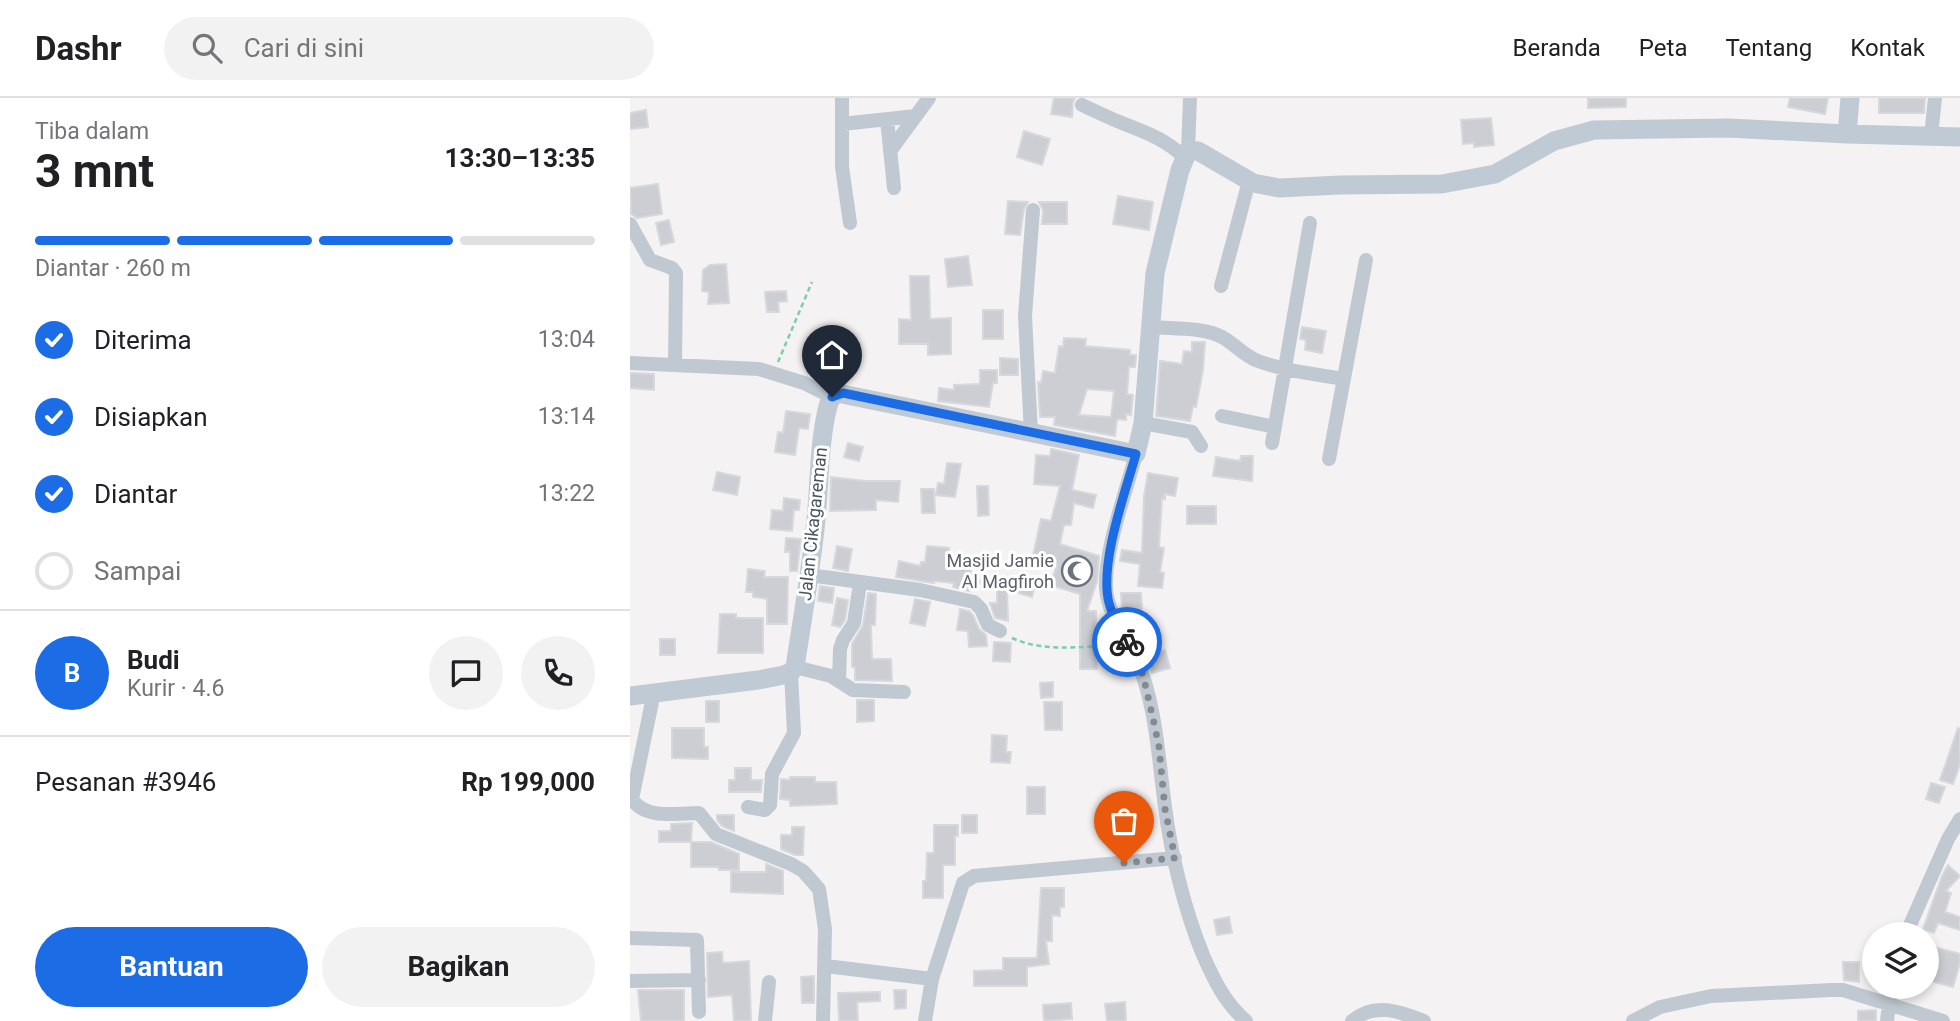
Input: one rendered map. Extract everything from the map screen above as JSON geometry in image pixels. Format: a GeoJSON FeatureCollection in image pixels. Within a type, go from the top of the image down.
{"type":"FeatureCollection","features":[{"type":"Feature","properties":{"kind":"street"},"geometry":{"type":"LineString","coordinates":[[842,98],[842,167],[850,223]]}},
{"type":"Feature","properties":{"kind":"street"},"geometry":{"type":"LineString","coordinates":[[890,151],[929,98]]}},
{"type":"Feature","properties":{"kind":"street"},"geometry":{"type":"LineString","coordinates":[[1190,98],[1186,154],[1155,273],[1143,423],[1110,553],[1106,587],[1109,604],[1143,675],[1159,747],[1165,809],[1186,909],[1215,982],[1233,1010],[1246,1021]]}},
{"type":"Feature","properties":{"kind":"street"},"geometry":{"type":"LineString","coordinates":[[1847,134],[1850,98]]}},
{"type":"Feature","properties":{"kind":"street"},"geometry":{"type":"LineString","coordinates":[[1931,136],[1935,98]]}},
{"type":"Feature","properties":{"kind":"street"},"geometry":{"type":"LineString","coordinates":[[1082,105],[1151,133],[1186,154],[1198,151],[1249,181],[1264,187],[1279,188],[1442,184],[1495,174],[1555,141],[1594,130],[1728,128],[1960,137]]}},
{"type":"Feature","properties":{"kind":"street"},"geometry":{"type":"LineString","coordinates":[[842,124],[916,116]]}},
{"type":"Feature","properties":{"kind":"street"},"geometry":{"type":"LineString","coordinates":[[887,119],[894,188]]}},
{"type":"Feature","properties":{"kind":"street"},"geometry":{"type":"LineString","coordinates":[[1222,286],[1249,181]]}},
{"type":"Feature","properties":{"kind":"street"},"geometry":{"type":"LineString","coordinates":[[1031,434],[1025,316],[1033,210]]}},
{"type":"Feature","properties":{"kind":"street"},"geometry":{"type":"LineString","coordinates":[[1272,443],[1310,223]]}},
{"type":"Feature","properties":{"kind":"street"},"geometry":{"type":"LineString","coordinates":[[630,224],[650,260],[672,268],[676,273],[675,365]]}},
{"type":"Feature","properties":{"kind":"street"},"geometry":{"type":"LineString","coordinates":[[1329,459],[1366,260]]}},
{"type":"Feature","properties":{"kind":"street"},"geometry":{"type":"LineString","coordinates":[[1152,327],[1212,333],[1245,355],[1285,368],[1344,379]]}},
{"type":"Feature","properties":{"kind":"street"},"geometry":{"type":"LineString","coordinates":[[630,363],[739,367],[775,372],[832,397],[843,393],[1136,454]]}},
{"type":"Feature","properties":{"kind":"street","name":"Jalan Cikagareman"},"geometry":{"type":"LineString","coordinates":[[793,670],[816,526],[819,467],[828,407],[832,397]]}},
{"type":"Feature","properties":{"kind":"street"},"geometry":{"type":"LineString","coordinates":[[1222,416],[1275,427]]}},
{"type":"Feature","properties":{"kind":"street"},"geometry":{"type":"LineString","coordinates":[[1143,423],[1192,432],[1201,446]]}},
{"type":"Feature","properties":{"kind":"street"},"geometry":{"type":"LineString","coordinates":[[809,575],[920,590],[974,602],[989,625],[1000,631]]}},
{"type":"Feature","properties":{"kind":"street"},"geometry":{"type":"LineString","coordinates":[[839,681],[840,649],[854,623],[860,583]]}},
{"type":"Feature","properties":{"kind":"street"},"geometry":{"type":"LineString","coordinates":[[748,807],[765,810],[770,805],[772,774],[794,733],[793,670]]}},
{"type":"Feature","properties":{"kind":"street"},"geometry":{"type":"LineString","coordinates":[[630,696],[758,680],[793,670],[831,676],[853,690],[904,692]]}},
{"type":"Feature","properties":{"kind":"street"},"geometry":{"type":"LineString","coordinates":[[654,692],[632,799],[636,805],[655,814],[699,813],[716,834],[781,859],[803,871],[819,889],[825,929],[823,1021]]}},
{"type":"Feature","properties":{"kind":"street"},"geometry":{"type":"LineString","coordinates":[[1911,922],[1948,839],[1960,819]]}},
{"type":"Feature","properties":{"kind":"street"},"geometry":{"type":"LineString","coordinates":[[925,1021],[932,979],[963,883],[975,876],[1175,858]]}},
{"type":"Feature","properties":{"kind":"street"},"geometry":{"type":"LineString","coordinates":[[630,938],[697,940],[699,1012]]}},
{"type":"Feature","properties":{"kind":"street"},"geometry":{"type":"LineString","coordinates":[[826,967],[932,979]]}},
{"type":"Feature","properties":{"kind":"street"},"geometry":{"type":"LineString","coordinates":[[630,981],[699,980]]}},
{"type":"Feature","properties":{"kind":"street"},"geometry":{"type":"LineString","coordinates":[[765,1021],[769,982]]}},
{"type":"Feature","properties":{"kind":"street"},"geometry":{"type":"LineString","coordinates":[[1633,1021],[1660,1007],[1711,996],[1831,989],[1843,990],[1942,1021]]}},
{"type":"Feature","properties":{"kind":"street"},"geometry":{"type":"LineString","coordinates":[[1887,1021],[1889,999]]}},
{"type":"Feature","properties":{"kind":"street"},"geometry":{"type":"LineString","coordinates":[[1352,1021],[1360,1014],[1374,1009],[1392,1011],[1423,1021]]}},
{"type":"Feature","properties":{"kind":"path"},"geometry":{"type":"LineString","coordinates":[[775,372],[812,282]]}},
{"type":"Feature","properties":{"kind":"path"},"geometry":{"type":"LineString","coordinates":[[1000,631],[1021,642],[1044,646],[1128,645]]}},
{"type":"Feature","properties":{"kind":"building"},"geometry":{"type":"Polygon","coordinates":[[[1054,98],[1075,98],[1072,117],[1051,114],[1054,98]]]}},
{"type":"Feature","properties":{"kind":"building"},"geometry":{"type":"Polygon","coordinates":[[[1588,98],[1626,98],[1626,107],[1588,108],[1588,98]]]}},
{"type":"Feature","properties":{"kind":"building"},"geometry":{"type":"Polygon","coordinates":[[[1790,98],[1828,98],[1825,114],[1788,107],[1790,98]]]}},
{"type":"Feature","properties":{"kind":"building"},"geometry":{"type":"Polygon","coordinates":[[[1879,98],[1925,98],[1924,113],[1879,113],[1879,98]]]}},
{"type":"Feature","properties":{"kind":"building"},"geometry":{"type":"Polygon","coordinates":[[[646,110],[648,127],[630,129],[630,113],[646,110]]]}},
{"type":"Feature","properties":{"kind":"building"},"geometry":{"type":"Polygon","coordinates":[[[1491,118],[1494,145],[1474,147],[1474,143],[1463,144],[1461,120],[1491,118]]]}},
{"type":"Feature","properties":{"kind":"building"},"geometry":{"type":"Polygon","coordinates":[[[1024,131],[1050,139],[1042,165],[1017,157],[1024,131]]]}},
{"type":"Feature","properties":{"kind":"building"},"geometry":{"type":"Polygon","coordinates":[[[658,184],[662,214],[637,218],[631,214],[630,188],[658,184]]]}},
{"type":"Feature","properties":{"kind":"building"},"geometry":{"type":"Polygon","coordinates":[[[1118,196],[1153,202],[1149,230],[1113,224],[1118,196]]]}},
{"type":"Feature","properties":{"kind":"building"},"geometry":{"type":"Polygon","coordinates":[[[1008,201],[1028,202],[1024,209],[1020,235],[1005,234],[1008,201]]]}},
{"type":"Feature","properties":{"kind":"building"},"geometry":{"type":"Polygon","coordinates":[[[1039,202],[1067,202],[1067,224],[1042,224],[1043,210],[1039,202]]]}},
{"type":"Feature","properties":{"kind":"building"},"geometry":{"type":"Polygon","coordinates":[[[669,220],[674,242],[661,245],[656,223],[669,220]]]}},
{"type":"Feature","properties":{"kind":"building"},"geometry":{"type":"Polygon","coordinates":[[[968,256],[972,285],[948,287],[945,259],[968,256]]]}},
{"type":"Feature","properties":{"kind":"building"},"geometry":{"type":"Polygon","coordinates":[[[726,264],[729,303],[708,304],[709,292],[702,291],[703,270],[710,265],[726,264]]]}},
{"type":"Feature","properties":{"kind":"building"},"geometry":{"type":"Polygon","coordinates":[[[910,276],[929,276],[930,319],[951,318],[951,354],[928,355],[928,344],[899,344],[899,319],[911,320],[910,276]]]}},
{"type":"Feature","properties":{"kind":"building"},"geometry":{"type":"Polygon","coordinates":[[[786,291],[787,301],[778,302],[779,312],[767,312],[765,292],[786,291]]]}},
{"type":"Feature","properties":{"kind":"building"},"geometry":{"type":"Polygon","coordinates":[[[983,310],[1003,310],[1003,339],[983,339],[983,310]]]}},
{"type":"Feature","properties":{"kind":"building"},"geometry":{"type":"Polygon","coordinates":[[[1302,327],[1326,331],[1322,353],[1305,350],[1306,340],[1300,339],[1302,327]]]}},
{"type":"Feature","properties":{"kind":"building"},"geometry":{"type":"Polygon","coordinates":[[[1064,338],[1086,339],[1085,346],[1130,350],[1130,355],[1136,355],[1135,367],[1129,367],[1127,394],[1133,395],[1131,415],[1126,414],[1126,420],[1117,419],[1115,436],[1054,425],[1055,417],[1040,417],[1038,382],[1041,383],[1043,371],[1055,373],[1059,346],[1063,347],[1064,338]],[[1087,389],[1079,415],[1111,417],[1114,391],[1087,389]]]}},
{"type":"Feature","properties":{"kind":"building"},"geometry":{"type":"Polygon","coordinates":[[[1192,342],[1205,342],[1196,407],[1193,406],[1190,421],[1156,416],[1160,361],[1182,364],[1184,351],[1192,352],[1192,342]]]}},
{"type":"Feature","properties":{"kind":"building"},"geometry":{"type":"Polygon","coordinates":[[[821,350],[834,350],[834,376],[822,376],[821,350]]]}},
{"type":"Feature","properties":{"kind":"building"},"geometry":{"type":"Polygon","coordinates":[[[1000,358],[1018,359],[1018,375],[1000,375],[1000,358]]]}},
{"type":"Feature","properties":{"kind":"building"},"geometry":{"type":"Polygon","coordinates":[[[980,370],[997,370],[997,383],[993,383],[989,407],[938,401],[939,388],[954,390],[954,385],[980,384],[980,370]]]}},
{"type":"Feature","properties":{"kind":"building"},"geometry":{"type":"Polygon","coordinates":[[[630,373],[654,374],[654,390],[630,388],[630,373]]]}},
{"type":"Feature","properties":{"kind":"building"},"geometry":{"type":"Polygon","coordinates":[[[786,411],[810,414],[808,429],[799,428],[795,455],[775,452],[778,432],[783,433],[786,411]]]}},
{"type":"Feature","properties":{"kind":"building"},"geometry":{"type":"Polygon","coordinates":[[[848,443],[863,447],[859,461],[844,457],[848,443]]]}},
{"type":"Feature","properties":{"kind":"building"},"geometry":{"type":"Polygon","coordinates":[[[1051,449],[1079,455],[1072,490],[1096,495],[1093,508],[1074,503],[1071,525],[1064,525],[1060,544],[1099,556],[1097,581],[1087,611],[1096,611],[1097,669],[1080,669],[1080,594],[1050,585],[1057,565],[1032,560],[1041,519],[1051,521],[1060,486],[1034,484],[1036,455],[1050,456],[1051,449]]]}},
{"type":"Feature","properties":{"kind":"building"},"geometry":{"type":"Polygon","coordinates":[[[1241,456],[1253,456],[1252,481],[1213,476],[1216,457],[1240,461],[1241,456]]]}},
{"type":"Feature","properties":{"kind":"building"},"geometry":{"type":"Polygon","coordinates":[[[947,463],[961,464],[955,497],[936,495],[938,483],[944,484],[947,463]]]}},
{"type":"Feature","properties":{"kind":"building"},"geometry":{"type":"Polygon","coordinates":[[[717,472],[740,477],[737,495],[713,490],[717,472]]]}},
{"type":"Feature","properties":{"kind":"building"},"geometry":{"type":"Polygon","coordinates":[[[1148,473],[1178,478],[1175,496],[1165,494],[1165,499],[1162,498],[1159,547],[1164,548],[1160,572],[1164,573],[1162,588],[1138,586],[1140,564],[1120,561],[1122,550],[1142,553],[1144,496],[1148,473]]]}},
{"type":"Feature","properties":{"kind":"building"},"geometry":{"type":"Polygon","coordinates":[[[831,477],[900,481],[898,502],[876,500],[876,510],[830,511],[831,477]]]}},
{"type":"Feature","properties":{"kind":"building"},"geometry":{"type":"Polygon","coordinates":[[[977,486],[988,486],[989,515],[978,516],[977,486]]]}},
{"type":"Feature","properties":{"kind":"building"},"geometry":{"type":"Polygon","coordinates":[[[921,489],[934,489],[935,513],[922,513],[921,489]]]}},
{"type":"Feature","properties":{"kind":"building"},"geometry":{"type":"Polygon","coordinates":[[[784,498],[800,500],[799,510],[794,510],[792,531],[770,529],[772,510],[783,511],[784,498]]]}},
{"type":"Feature","properties":{"kind":"building"},"geometry":{"type":"Polygon","coordinates":[[[1187,506],[1216,506],[1216,524],[1187,524],[1187,506]]]}},
{"type":"Feature","properties":{"kind":"building"},"geometry":{"type":"Polygon","coordinates":[[[786,538],[801,539],[797,571],[790,571],[790,552],[785,552],[786,538]]]}},
{"type":"Feature","properties":{"kind":"building"},"geometry":{"type":"Polygon","coordinates":[[[837,546],[852,549],[848,571],[833,568],[837,546]]]}},
{"type":"Feature","properties":{"kind":"building"},"geometry":{"type":"Polygon","coordinates":[[[927,546],[949,548],[947,568],[971,569],[969,591],[953,587],[954,583],[896,577],[899,561],[920,566],[921,562],[925,562],[927,546]]]}},
{"type":"Feature","properties":{"kind":"building"},"geometry":{"type":"Polygon","coordinates":[[[748,569],[765,571],[764,577],[788,577],[787,624],[767,624],[767,599],[753,597],[753,592],[746,592],[748,569]]]}},
{"type":"Feature","properties":{"kind":"building"},"geometry":{"type":"Polygon","coordinates":[[[1020,577],[1036,581],[1032,597],[1007,590],[1008,621],[995,618],[990,603],[997,603],[997,588],[979,583],[979,580],[1020,577]]]}},
{"type":"Feature","properties":{"kind":"building"},"geometry":{"type":"Polygon","coordinates":[[[820,586],[834,588],[832,603],[818,601],[820,586]]]}},
{"type":"Feature","properties":{"kind":"building"},"geometry":{"type":"Polygon","coordinates":[[[868,593],[876,594],[875,625],[871,625],[872,659],[891,659],[892,681],[855,680],[852,644],[863,625],[868,593]]]}},
{"type":"Feature","properties":{"kind":"building"},"geometry":{"type":"Polygon","coordinates":[[[1121,593],[1141,593],[1142,608],[1122,608],[1121,593]]]}},
{"type":"Feature","properties":{"kind":"building"},"geometry":{"type":"Polygon","coordinates":[[[837,598],[848,600],[845,620],[840,627],[832,625],[837,598]]]}},
{"type":"Feature","properties":{"kind":"building"},"geometry":{"type":"Polygon","coordinates":[[[915,599],[930,602],[925,626],[910,623],[915,599]]]}},
{"type":"Feature","properties":{"kind":"building"},"geometry":{"type":"Polygon","coordinates":[[[960,609],[973,615],[979,629],[986,635],[987,646],[969,647],[968,631],[957,630],[960,609]]]}},
{"type":"Feature","properties":{"kind":"building"},"geometry":{"type":"Polygon","coordinates":[[[720,614],[736,614],[736,618],[763,618],[763,653],[718,653],[720,614]]]}},
{"type":"Feature","properties":{"kind":"building"},"geometry":{"type":"Polygon","coordinates":[[[660,639],[675,639],[675,655],[660,655],[660,639]]]}},
{"type":"Feature","properties":{"kind":"building"},"geometry":{"type":"Polygon","coordinates":[[[994,642],[1011,643],[1010,662],[993,661],[994,642]]]}},
{"type":"Feature","properties":{"kind":"building"},"geometry":{"type":"Polygon","coordinates":[[[1165,650],[1170,668],[1152,673],[1145,655],[1165,650]]]}},
{"type":"Feature","properties":{"kind":"building"},"geometry":{"type":"Polygon","coordinates":[[[1053,682],[1053,697],[1041,698],[1040,683],[1053,682]]]}},
{"type":"Feature","properties":{"kind":"building"},"geometry":{"type":"Polygon","coordinates":[[[857,700],[874,700],[874,721],[857,722],[857,700]]]}},
{"type":"Feature","properties":{"kind":"building"},"geometry":{"type":"Polygon","coordinates":[[[706,701],[719,701],[719,722],[706,722],[706,701]]]}},
{"type":"Feature","properties":{"kind":"building"},"geometry":{"type":"Polygon","coordinates":[[[1044,702],[1062,702],[1062,730],[1045,730],[1044,702]]]}},
{"type":"Feature","properties":{"kind":"building"},"geometry":{"type":"Polygon","coordinates":[[[672,728],[704,728],[704,747],[708,747],[708,759],[672,758],[672,728]]]}},
{"type":"Feature","properties":{"kind":"building"},"geometry":{"type":"Polygon","coordinates":[[[1958,728],[1960,764],[1953,784],[1940,780],[1958,728]]]}},
{"type":"Feature","properties":{"kind":"building"},"geometry":{"type":"Polygon","coordinates":[[[992,735],[1007,736],[1006,752],[1011,752],[1010,763],[991,762],[992,735]]]}},
{"type":"Feature","properties":{"kind":"building"},"geometry":{"type":"Polygon","coordinates":[[[735,768],[751,768],[751,780],[762,780],[761,792],[729,792],[729,780],[735,780],[735,768]]]}},
{"type":"Feature","properties":{"kind":"building"},"geometry":{"type":"Polygon","coordinates":[[[790,777],[815,777],[815,782],[836,782],[837,804],[790,806],[790,800],[780,799],[781,779],[790,780],[790,777]]]}},
{"type":"Feature","properties":{"kind":"building"},"geometry":{"type":"Polygon","coordinates":[[[1931,783],[1945,787],[1939,803],[1926,799],[1931,783]]]}},
{"type":"Feature","properties":{"kind":"building"},"geometry":{"type":"Polygon","coordinates":[[[1027,787],[1045,787],[1045,814],[1027,814],[1027,787]]]}},
{"type":"Feature","properties":{"kind":"building"},"geometry":{"type":"Polygon","coordinates":[[[717,815],[734,815],[734,831],[722,826],[717,815]]]}},
{"type":"Feature","properties":{"kind":"building"},"geometry":{"type":"Polygon","coordinates":[[[962,815],[977,815],[977,833],[962,833],[962,815]]]}},
{"type":"Feature","properties":{"kind":"building"},"geometry":{"type":"Polygon","coordinates":[[[692,823],[691,842],[659,842],[659,831],[671,831],[671,824],[692,823]]]}},
{"type":"Feature","properties":{"kind":"building"},"geometry":{"type":"Polygon","coordinates":[[[934,825],[958,825],[958,836],[955,836],[955,865],[943,865],[943,898],[923,898],[927,853],[934,853],[934,825]]]}},
{"type":"Feature","properties":{"kind":"building"},"geometry":{"type":"Polygon","coordinates":[[[792,827],[804,827],[803,855],[795,855],[781,849],[781,835],[792,835],[792,827]]]}},
{"type":"Feature","properties":{"kind":"building"},"geometry":{"type":"Polygon","coordinates":[[[691,842],[711,842],[739,854],[739,870],[691,867],[691,842]]]}},
{"type":"Feature","properties":{"kind":"building"},"geometry":{"type":"Polygon","coordinates":[[[766,864],[783,871],[783,894],[731,892],[731,872],[766,872],[766,864]]]}},
{"type":"Feature","properties":{"kind":"building"},"geometry":{"type":"Polygon","coordinates":[[[1948,865],[1960,876],[1946,891],[1951,893],[1945,912],[1960,917],[1960,930],[1939,922],[1926,922],[1948,865]]]}},
{"type":"Feature","properties":{"kind":"building"},"geometry":{"type":"Polygon","coordinates":[[[1041,888],[1064,888],[1064,907],[1060,907],[1060,916],[1052,915],[1052,941],[1046,941],[1049,964],[1027,967],[1027,986],[974,986],[974,971],[1003,970],[1003,958],[1037,958],[1041,888]]]}},
{"type":"Feature","properties":{"kind":"building"},"geometry":{"type":"Polygon","coordinates":[[[1229,917],[1232,933],[1217,935],[1214,920],[1229,917]]]}},
{"type":"Feature","properties":{"kind":"building"},"geometry":{"type":"Polygon","coordinates":[[[1939,948],[1960,954],[1953,987],[1939,983],[1939,948]]]}},
{"type":"Feature","properties":{"kind":"building"},"geometry":{"type":"Polygon","coordinates":[[[722,952],[723,963],[749,961],[751,1021],[734,1021],[732,995],[708,997],[707,953],[722,952]]]}},
{"type":"Feature","properties":{"kind":"building"},"geometry":{"type":"Polygon","coordinates":[[[1843,962],[1859,962],[1859,982],[1844,980],[1843,962]]]}},
{"type":"Feature","properties":{"kind":"building"},"geometry":{"type":"Polygon","coordinates":[[[814,976],[814,1003],[802,1003],[801,977],[814,976]]]}},
{"type":"Feature","properties":{"kind":"building"},"geometry":{"type":"Polygon","coordinates":[[[638,990],[684,990],[684,1021],[641,1021],[638,990]]]}},
{"type":"Feature","properties":{"kind":"building"},"geometry":{"type":"Polygon","coordinates":[[[894,990],[906,990],[906,1008],[895,1009],[894,990]]]}},
{"type":"Feature","properties":{"kind":"building"},"geometry":{"type":"Polygon","coordinates":[[[880,992],[880,1001],[857,1002],[858,1021],[839,1021],[838,993],[880,992]]]}},
{"type":"Feature","properties":{"kind":"building"},"geometry":{"type":"Polygon","coordinates":[[[1125,1002],[1126,1021],[1107,1021],[1105,1004],[1125,1002]]]}},
{"type":"Feature","properties":{"kind":"building"},"geometry":{"type":"Polygon","coordinates":[[[1071,1003],[1072,1019],[1044,1021],[1043,1005],[1071,1003]]]}},
{"type":"Feature","properties":{"kind":"building"},"geometry":{"type":"Polygon","coordinates":[[[1876,1010],[1876,1021],[1858,1021],[1858,1011],[1876,1010]]]}},
{"type":"Feature","properties":{"kind":"way so far"},"geometry":{"type":"LineString","coordinates":[[1124,863],[1175,858],[1165,809],[1154,723],[1143,675],[1127,642]]}},
{"type":"Feature","properties":{"kind":"place","name":"Masjid Jamie Al Magfiroh"},"geometry":{"type":"Point","coordinates":[1077,571]}},
{"type":"Feature","properties":{"kind":"route"},"geometry":{"type":"LineString","coordinates":[[832,397],[843,393],[1136,454],[1115,532],[1106,587],[1109,604],[1127,642]]}}]}
